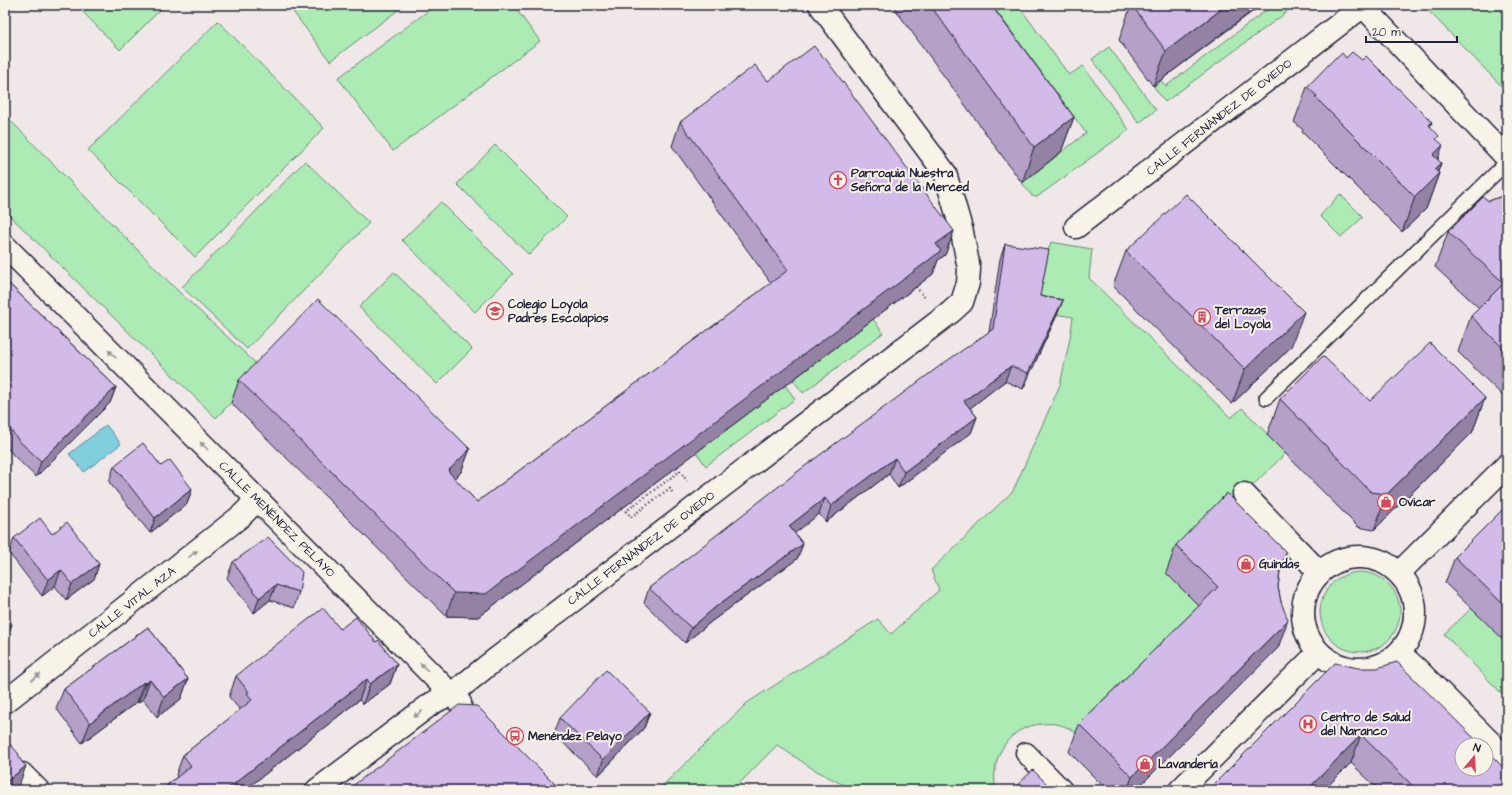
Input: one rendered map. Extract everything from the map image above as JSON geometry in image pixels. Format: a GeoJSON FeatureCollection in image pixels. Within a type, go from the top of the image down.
{"type":"FeatureCollection","features":[{"type":"Feature","properties":{"kind":"street","name":"CALLE FERNÁNDEZ DE OVIEDO"},"geometry":{"type":"LineString","coordinates":[[317,790],[432,704],[451,695],[945,317],[962,302],[968,283],[968,257],[945,173],[820,5]]}},
{"type":"Feature","properties":{"kind":"street","name":"CALLE FERNÁNDEZ DE OVIEDO"},"geometry":{"type":"LineString","coordinates":[[1076,227],[1363,5]]}},
{"type":"Feature","properties":{"kind":"street"},"geometry":{"type":"LineString","coordinates":[[1363,5],[1507,158]]}},
{"type":"Feature","properties":{"kind":"street","name":"CALLE MENÉNDEZ PELAYO"},"geometry":{"type":"LineString","coordinates":[[5,246],[473,716]]}},
{"type":"Feature","properties":{"kind":"street"},"geometry":{"type":"LineString","coordinates":[[1399,573],[1507,464]]}},
{"type":"Feature","properties":{"kind":"street"},"geometry":{"type":"LineString","coordinates":[[1244,494],[1319,572]]}},
{"type":"Feature","properties":{"kind":"street","name":"CALLE VITAL AZA"},"geometry":{"type":"LineString","coordinates":[[5,702],[241,516],[249,508],[255,498]]}},
{"type":"Feature","properties":{"kind":"street"},"geometry":{"type":"LineString","coordinates":[[1351,557],[1369,557],[1385,563],[1399,573],[1410,588],[1415,605],[1415,622],[1409,639],[1399,653],[1384,663],[1368,668],[1350,669],[1333,663],[1318,653],[1308,638],[1303,621],[1303,603],[1308,586],[1319,572],[1334,562],[1351,557]]}},
{"type":"Feature","properties":{"kind":"street"},"geometry":{"type":"LineString","coordinates":[[1180,790],[1318,653]]}},
{"type":"Feature","properties":{"kind":"street"},"geometry":{"type":"LineString","coordinates":[[1399,653],[1416,668],[1507,759]]}},
{"type":"Feature","properties":{"kind":"street"},"geometry":{"type":"LineString","coordinates":[[1026,753],[1062,790]]}},
{"type":"Feature","properties":{"kind":"street"},"geometry":{"type":"LineString","coordinates":[[22,774],[38,790]]}},
{"type":"Feature","properties":{"kind":"lane"},"geometry":{"type":"LineString","coordinates":[[1266,398],[1507,162]]}},
{"type":"Feature","properties":{"kind":"path"},"geometry":{"type":"LineString","coordinates":[[916,287],[927,300]]}},
{"type":"Feature","properties":{"kind":"path"},"geometry":{"type":"LineString","coordinates":[[677,467],[690,484]]}},
{"type":"Feature","properties":{"kind":"path"},"geometry":{"type":"LineString","coordinates":[[674,493],[670,488],[630,517],[626,511],[680,471]]}},
{"type":"Feature","properties":{"kind":"green space"},"geometry":{"type":"Polygon","coordinates":[[[76,5],[165,5],[120,50],[76,5]]]}},
{"type":"Feature","properties":{"kind":"green space"},"geometry":{"type":"Polygon","coordinates":[[[288,5],[405,5],[330,61],[288,5]]]}},
{"type":"Feature","properties":{"kind":"green space"},"geometry":{"type":"Polygon","coordinates":[[[436,5],[513,5],[540,41],[393,151],[338,78],[436,5]]]}},
{"type":"Feature","properties":{"kind":"green space"},"geometry":{"type":"Polygon","coordinates":[[[992,5],[1018,5],[1069,75],[1083,66],[1129,130],[1037,197],[1032,196],[1022,183],[1086,133],[992,5]]]}},
{"type":"Feature","properties":{"kind":"green space"},"geometry":{"type":"Polygon","coordinates":[[[1273,5],[1282,5],[1287,12],[1165,102],[1154,87],[1161,81],[1166,86],[1273,5]]]}},
{"type":"Feature","properties":{"kind":"green space"},"geometry":{"type":"Polygon","coordinates":[[[1423,5],[1507,5],[1507,92],[1423,5]]]}},
{"type":"Feature","properties":{"kind":"green space"},"geometry":{"type":"Polygon","coordinates":[[[218,21],[324,128],[195,257],[88,150],[218,21]]]}},
{"type":"Feature","properties":{"kind":"green space"},"geometry":{"type":"Polygon","coordinates":[[[1109,47],[1156,110],[1139,123],[1092,59],[1109,47]]]}},
{"type":"Feature","properties":{"kind":"green space"},"geometry":{"type":"Polygon","coordinates":[[[5,115],[179,292],[263,370],[216,418],[5,211],[5,115]]]}},
{"type":"Feature","properties":{"kind":"green space"},"geometry":{"type":"Polygon","coordinates":[[[495,145],[567,217],[529,255],[457,184],[495,145]]]}},
{"type":"Feature","properties":{"kind":"green space"},"geometry":{"type":"Polygon","coordinates":[[[305,161],[369,223],[247,349],[182,287],[305,161]]]}},
{"type":"Feature","properties":{"kind":"green space"},"geometry":{"type":"Polygon","coordinates":[[[1340,194],[1363,217],[1341,237],[1320,216],[1340,194]]]}},
{"type":"Feature","properties":{"kind":"green space"},"geometry":{"type":"Polygon","coordinates":[[[441,202],[513,274],[475,312],[402,240],[441,202]]]}},
{"type":"Feature","properties":{"kind":"green space"},"geometry":{"type":"Polygon","coordinates":[[[1051,242],[1092,249],[1089,278],[1231,418],[1242,408],[1286,453],[1217,520],[1166,573],[1208,614],[1082,738],[1067,727],[1050,724],[1031,726],[1020,730],[1011,737],[1004,745],[999,755],[996,766],[996,790],[853,790],[813,769],[777,745],[733,790],[658,790],[747,703],[878,619],[891,634],[939,590],[931,570],[1013,491],[1060,385],[1070,338],[1073,317],[1035,311],[1043,266],[1051,242]]]}},
{"type":"Feature","properties":{"kind":"green space"},"geometry":{"type":"Polygon","coordinates":[[[394,272],[472,349],[437,384],[359,307],[394,272]]]}},
{"type":"Feature","properties":{"kind":"green space"},"geometry":{"type":"Polygon","coordinates":[[[873,319],[883,333],[803,393],[793,380],[873,319]]]}},
{"type":"Feature","properties":{"kind":"green space"},"geometry":{"type":"Polygon","coordinates":[[[785,385],[795,399],[706,466],[696,452],[785,385]]]}},
{"type":"Feature","properties":{"kind":"green space"},"geometry":{"type":"Polygon","coordinates":[[[1360,572],[1375,575],[1388,584],[1397,597],[1400,612],[1397,627],[1388,640],[1375,649],[1360,652],[1345,649],[1332,640],[1323,627],[1320,612],[1323,597],[1332,584],[1345,575],[1360,572]]]}},
{"type":"Feature","properties":{"kind":"green space"},"geometry":{"type":"Polygon","coordinates":[[[1472,608],[1507,642],[1507,699],[1444,634],[1472,608]]]}},
{"type":"Feature","properties":{"kind":"water"},"geometry":{"type":"Polygon","coordinates":[[[106,425],[121,444],[84,472],[69,454],[106,425]]]}},
{"type":"Feature","properties":{"kind":"building"},"geometry":{"type":"Polygon","coordinates":[[[930,5],[991,5],[1074,117],[1034,147],[930,5]]]}},
{"type":"Feature","properties":{"kind":"building"},"geometry":{"type":"Polygon","coordinates":[[[1132,5],[1227,5],[1166,51],[1132,5]]]}},
{"type":"Feature","properties":{"kind":"building"},"geometry":{"type":"Polygon","coordinates":[[[814,46],[824,59],[825,58],[954,231],[936,244],[941,251],[486,594],[454,593],[239,380],[318,299],[470,449],[448,471],[477,502],[788,270],[680,122],[755,65],[768,81],[814,46]]]}},
{"type":"Feature","properties":{"kind":"building"},"geometry":{"type":"Polygon","coordinates":[[[1352,52],[1362,60],[1366,56],[1432,122],[1429,125],[1439,136],[1436,139],[1443,145],[1433,155],[1441,163],[1434,169],[1439,173],[1415,197],[1315,97],[1317,96],[1307,87],[1336,57],[1337,58],[1342,53],[1346,58],[1352,52]]]}},
{"type":"Feature","properties":{"kind":"building"},"geometry":{"type":"Polygon","coordinates":[[[1186,194],[1304,312],[1245,369],[1126,251],[1186,194]]]}},
{"type":"Feature","properties":{"kind":"building"},"geometry":{"type":"Polygon","coordinates":[[[1507,194],[1507,352],[1471,316],[1504,283],[1448,232],[1483,197],[1489,201],[1507,194]]]}},
{"type":"Feature","properties":{"kind":"building"},"geometry":{"type":"Polygon","coordinates":[[[1005,244],[1049,250],[1040,296],[1063,300],[1028,373],[1011,366],[964,401],[977,417],[904,472],[895,458],[831,506],[825,498],[789,526],[803,544],[718,605],[691,628],[649,588],[797,472],[941,365],[993,329],[1005,244]]]}},
{"type":"Feature","properties":{"kind":"building"},"geometry":{"type":"Polygon","coordinates":[[[5,280],[116,387],[41,461],[19,441],[5,422],[5,280]]]}},
{"type":"Feature","properties":{"kind":"building"},"geometry":{"type":"Polygon","coordinates":[[[1430,343],[1485,398],[1387,494],[1371,492],[1280,399],[1323,356],[1370,401],[1430,343]]]}},
{"type":"Feature","properties":{"kind":"building"},"geometry":{"type":"Polygon","coordinates":[[[143,443],[161,466],[170,460],[192,489],[155,518],[114,466],[143,443]]]}},
{"type":"Feature","properties":{"kind":"building"},"geometry":{"type":"Polygon","coordinates":[[[1227,493],[1286,552],[1280,571],[1278,587],[1281,602],[1288,620],[1132,777],[1079,724],[1218,587],[1176,545],[1227,493]]]}},
{"type":"Feature","properties":{"kind":"building"},"geometry":{"type":"Polygon","coordinates":[[[1507,505],[1507,608],[1455,557],[1507,505]]]}},
{"type":"Feature","properties":{"kind":"building"},"geometry":{"type":"Polygon","coordinates":[[[40,518],[52,534],[67,522],[99,564],[72,584],[61,570],[48,580],[14,538],[40,518]]]}},
{"type":"Feature","properties":{"kind":"building"},"geometry":{"type":"Polygon","coordinates":[[[268,537],[302,572],[299,592],[276,585],[259,598],[233,562],[268,537]]]}},
{"type":"Feature","properties":{"kind":"building"},"geometry":{"type":"Polygon","coordinates":[[[323,608],[340,629],[356,617],[376,642],[378,640],[397,664],[370,684],[367,679],[226,790],[171,790],[167,785],[191,766],[183,755],[252,700],[247,693],[249,692],[236,676],[323,608]]]}},
{"type":"Feature","properties":{"kind":"building"},"geometry":{"type":"Polygon","coordinates":[[[5,614],[12,624],[5,629],[5,614]]]}},
{"type":"Feature","properties":{"kind":"building"},"geometry":{"type":"Polygon","coordinates":[[[148,627],[188,679],[164,697],[150,680],[145,684],[144,682],[90,723],[64,689],[148,627]]]}},
{"type":"Feature","properties":{"kind":"building"},"geometry":{"type":"Polygon","coordinates":[[[1397,662],[1473,737],[1454,737],[1454,777],[1494,777],[1494,758],[1507,771],[1507,790],[1417,790],[1361,735],[1307,790],[1208,790],[1335,663],[1358,668],[1377,668],[1397,662]]]}},
{"type":"Feature","properties":{"kind":"building"},"geometry":{"type":"Polygon","coordinates":[[[606,670],[650,712],[603,760],[560,718],[606,670]]]}},
{"type":"Feature","properties":{"kind":"building"},"geometry":{"type":"Polygon","coordinates":[[[459,705],[477,706],[561,790],[347,790],[459,705]]]}},
{"type":"Feature","properties":{"kind":"building"},"geometry":{"type":"Polygon","coordinates":[[[5,739],[18,753],[21,761],[26,766],[5,783],[5,739]]]}},
{"type":"Feature","properties":{"kind":"building"},"geometry":{"type":"Polygon","coordinates":[[[1033,770],[1053,790],[1012,790],[1033,770]]]}},
{"type":"Feature","properties":{"kind":"building"},"geometry":{"type":"Polygon","coordinates":[[[767,786],[771,790],[763,790],[767,786]]]}},
{"type":"Feature","properties":{"kind":"place","name":"Parroquia Nuestra Señora de la Merced"},"geometry":{"type":"Point","coordinates":[838,180]}},
{"type":"Feature","properties":{"kind":"place","name":"Colegio Loyola Padres Escolapios"},"geometry":{"type":"Point","coordinates":[495,311]}},
{"type":"Feature","properties":{"kind":"place","name":"Terrazas del Loyola"},"geometry":{"type":"Point","coordinates":[1202,317]}},
{"type":"Feature","properties":{"kind":"place","name":"Ovicar"},"geometry":{"type":"Point","coordinates":[1386,502]}},
{"type":"Feature","properties":{"kind":"place","name":"Guindas"},"geometry":{"type":"Point","coordinates":[1246,564]}},
{"type":"Feature","properties":{"kind":"place","name":"Centro de Salud del Naranco"},"geometry":{"type":"Point","coordinates":[1308,724]}},
{"type":"Feature","properties":{"kind":"place","name":"Menéndez Pelayo"},"geometry":{"type":"Point","coordinates":[515,736]}},
{"type":"Feature","properties":{"kind":"place","name":"Lavandería"},"geometry":{"type":"Point","coordinates":[1145,764]}}]}
